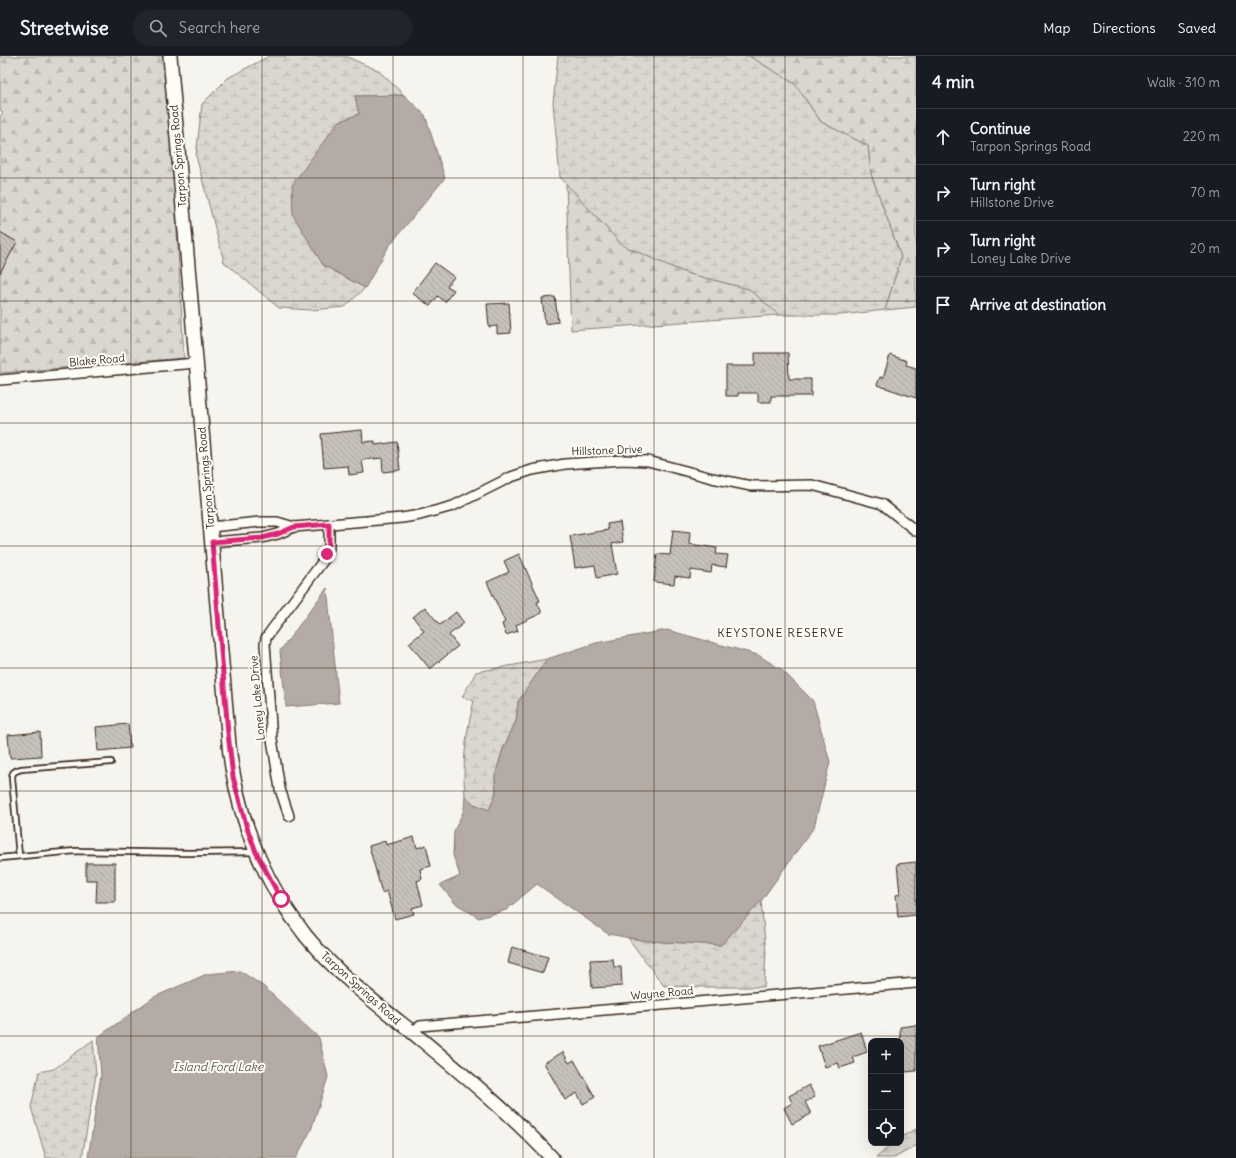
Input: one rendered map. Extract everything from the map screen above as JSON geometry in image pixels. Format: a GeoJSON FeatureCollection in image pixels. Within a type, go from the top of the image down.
{"type":"FeatureCollection","features":[{"type":"Feature","properties":{"kind":"main road","name":"Tarpon Springs Road"},"geometry":{"type":"LineString","coordinates":[[170,56],[228,733],[233,777],[247,828],[256,852],[281,899],[314,945],[347,979],[511,1116],[552,1158]]}},
{"type":"Feature","properties":{"kind":"street","name":"Blake Road"},"geometry":{"type":"LineString","coordinates":[[0,380],[196,363]]}},
{"type":"Feature","properties":{"kind":"street","name":"Hillstone Drive"},"geometry":{"type":"LineString","coordinates":[[212,542],[262,538],[278,534],[294,527],[402,518],[420,515],[453,506],[511,477],[532,470],[565,464],[624,460],[648,461],[712,478],[751,486],[812,485],[882,504],[916,531]]}},
{"type":"Feature","properties":{"kind":"street","name":"Hillstone Drive"},"geometry":{"type":"LineString","coordinates":[[210,527],[260,522],[277,522],[294,527]]}},
{"type":"Feature","properties":{"kind":"street"},"geometry":{"type":"LineString","coordinates":[[260,522],[262,538]]}},
{"type":"Feature","properties":{"kind":"street","name":"Loney Lake Drive"},"geometry":{"type":"LineString","coordinates":[[289,816],[280,789],[275,763],[265,644],[266,638],[270,632],[327,554],[329,524]]}},
{"type":"Feature","properties":{"kind":"street","name":"Wayne Road"},"geometry":{"type":"LineString","coordinates":[[411,1032],[420,1026],[916,983]]}},
{"type":"Feature","properties":{"kind":"lane"},"geometry":{"type":"LineString","coordinates":[[19,856],[12,778],[14,771],[21,769],[111,762]]}},
{"type":"Feature","properties":{"kind":"lane"},"geometry":{"type":"LineString","coordinates":[[0,858],[75,851],[189,853],[256,852]]}},
{"type":"Feature","properties":{"kind":"green space"},"geometry":{"type":"Polygon","coordinates":[[[0,56],[164,56],[174,178],[184,358],[0,373],[0,117],[3,112],[0,110],[0,56]]]}},
{"type":"Feature","properties":{"kind":"green space"},"geometry":{"type":"Polygon","coordinates":[[[269,56],[345,56],[379,71],[404,95],[355,96],[359,114],[338,122],[326,139],[323,265],[365,288],[345,307],[312,310],[279,308],[224,262],[196,156],[202,104],[228,78],[269,56]]]}},
{"type":"Feature","properties":{"kind":"green space"},"geometry":{"type":"Polygon","coordinates":[[[558,56],[749,56],[795,84],[821,122],[868,146],[871,174],[901,257],[885,310],[841,315],[779,315],[749,289],[686,273],[622,245],[560,177],[553,103],[558,56]]]}},
{"type":"Feature","properties":{"kind":"green space"},"geometry":{"type":"Polygon","coordinates":[[[749,56],[916,56],[916,307],[885,310],[901,257],[871,174],[868,146],[821,122],[795,84],[749,56]]]}},
{"type":"Feature","properties":{"kind":"green space"},"geometry":{"type":"Polygon","coordinates":[[[566,183],[622,245],[686,273],[749,289],[779,315],[571,330],[566,183]]]}},
{"type":"Feature","properties":{"kind":"green space"},"geometry":{"type":"Polygon","coordinates":[[[547,659],[518,702],[516,721],[503,749],[495,776],[496,793],[489,810],[474,804],[465,796],[464,760],[474,701],[462,697],[476,672],[547,659]]]}},
{"type":"Feature","properties":{"kind":"green space"},"geometry":{"type":"Polygon","coordinates":[[[761,901],[766,952],[764,987],[664,986],[628,938],[648,941],[721,945],[761,901]]]}},
{"type":"Feature","properties":{"kind":"green space"},"geometry":{"type":"Polygon","coordinates":[[[93,1040],[96,1075],[82,1158],[46,1158],[31,1107],[39,1072],[54,1069],[93,1040]]]}},
{"type":"Feature","properties":{"kind":"green space"},"geometry":{"type":"Polygon","coordinates":[[[916,1129],[916,1146],[894,1158],[876,1158],[890,1146],[904,1146],[904,1135],[916,1129]]]}},
{"type":"Feature","properties":{"kind":"water"},"geometry":{"type":"Polygon","coordinates":[[[404,95],[425,115],[445,178],[389,246],[365,288],[323,265],[293,215],[292,185],[338,122],[359,114],[355,96],[404,95]]]}},
{"type":"Feature","properties":{"kind":"water"},"geometry":{"type":"Polygon","coordinates":[[[327,588],[339,703],[286,707],[280,651],[327,588]]]}},
{"type":"Feature","properties":{"kind":"water"},"geometry":{"type":"Polygon","coordinates":[[[667,630],[758,655],[782,670],[813,701],[830,762],[814,827],[761,901],[721,945],[648,941],[608,934],[537,884],[506,910],[479,918],[455,903],[440,885],[460,876],[453,855],[454,831],[464,810],[465,796],[474,804],[489,810],[496,793],[495,776],[503,749],[516,721],[518,702],[547,659],[596,643],[667,630]]]}},
{"type":"Feature","properties":{"kind":"water","name":"Island Ford Lake"},"geometry":{"type":"Polygon","coordinates":[[[240,971],[263,986],[319,1038],[328,1077],[311,1130],[296,1158],[88,1158],[101,1075],[98,1037],[154,997],[207,974],[240,971]]]}},
{"type":"Feature","properties":{"kind":"building"},"geometry":{"type":"Polygon","coordinates":[[[0,232],[17,242],[0,273],[0,232]]]}},
{"type":"Feature","properties":{"kind":"building"},"geometry":{"type":"Polygon","coordinates":[[[435,263],[454,277],[447,286],[454,290],[445,302],[438,296],[430,306],[412,293],[435,263]]]}},
{"type":"Feature","properties":{"kind":"building"},"geometry":{"type":"Polygon","coordinates":[[[555,297],[558,322],[545,324],[542,298],[555,297]]]}},
{"type":"Feature","properties":{"kind":"building"},"geometry":{"type":"Polygon","coordinates":[[[509,303],[511,333],[497,334],[497,326],[489,327],[487,304],[509,303]]]}},
{"type":"Feature","properties":{"kind":"building"},"geometry":{"type":"Polygon","coordinates":[[[755,353],[788,353],[789,379],[811,379],[811,396],[771,396],[771,402],[758,402],[758,393],[738,393],[738,396],[726,396],[726,366],[755,366],[755,353]]]}},
{"type":"Feature","properties":{"kind":"building"},"geometry":{"type":"Polygon","coordinates":[[[890,355],[907,361],[906,365],[916,368],[916,398],[877,385],[880,377],[883,378],[890,355]]]}},
{"type":"Feature","properties":{"kind":"building"},"geometry":{"type":"Polygon","coordinates":[[[362,430],[363,442],[375,441],[375,445],[397,442],[400,470],[383,472],[382,458],[362,460],[364,473],[349,475],[348,466],[324,468],[321,434],[362,430]]]}},
{"type":"Feature","properties":{"kind":"building"},"geometry":{"type":"Polygon","coordinates":[[[620,522],[623,542],[612,544],[617,574],[597,578],[595,565],[575,568],[570,536],[608,530],[607,524],[620,522]]]}},
{"type":"Feature","properties":{"kind":"building"},"geometry":{"type":"Polygon","coordinates":[[[673,530],[690,532],[689,544],[717,548],[716,554],[728,555],[726,567],[712,565],[711,573],[691,570],[690,578],[675,576],[674,584],[654,582],[657,554],[670,555],[673,530]]]}},
{"type":"Feature","properties":{"kind":"building"},"geometry":{"type":"Polygon","coordinates":[[[519,554],[540,601],[537,602],[542,613],[516,625],[518,631],[506,635],[502,624],[505,622],[487,582],[509,572],[504,561],[519,554]]]}},
{"type":"Feature","properties":{"kind":"building"},"geometry":{"type":"Polygon","coordinates":[[[425,607],[440,625],[456,612],[464,623],[449,635],[458,646],[430,669],[409,643],[424,631],[413,617],[425,607]]]}},
{"type":"Feature","properties":{"kind":"building"},"geometry":{"type":"Polygon","coordinates":[[[128,724],[130,748],[98,751],[96,727],[128,724]]]}},
{"type":"Feature","properties":{"kind":"building"},"geometry":{"type":"Polygon","coordinates":[[[40,732],[41,756],[10,758],[8,735],[40,732]]]}},
{"type":"Feature","properties":{"kind":"building"},"geometry":{"type":"Polygon","coordinates":[[[414,837],[417,848],[426,845],[431,866],[420,869],[422,879],[417,881],[423,905],[412,908],[414,914],[395,919],[387,891],[382,893],[369,846],[385,841],[386,845],[414,837]]]}},
{"type":"Feature","properties":{"kind":"building"},"geometry":{"type":"Polygon","coordinates":[[[916,862],[916,915],[898,917],[896,895],[900,894],[897,864],[916,862]]]}},
{"type":"Feature","properties":{"kind":"building"},"geometry":{"type":"Polygon","coordinates":[[[86,863],[115,863],[115,902],[96,902],[97,880],[86,880],[86,863]]]}},
{"type":"Feature","properties":{"kind":"building"},"geometry":{"type":"Polygon","coordinates":[[[512,947],[548,957],[543,973],[508,963],[512,947]]]}},
{"type":"Feature","properties":{"kind":"building"},"geometry":{"type":"Polygon","coordinates":[[[613,959],[614,967],[621,967],[622,986],[592,988],[590,960],[613,959]]]}},
{"type":"Feature","properties":{"kind":"building"},"geometry":{"type":"Polygon","coordinates":[[[916,1025],[916,1071],[905,1072],[904,1038],[900,1038],[900,1027],[916,1025]]]}},
{"type":"Feature","properties":{"kind":"building"},"geometry":{"type":"Polygon","coordinates":[[[861,1032],[867,1052],[853,1057],[855,1063],[840,1068],[838,1063],[825,1067],[818,1046],[861,1032]]]}},
{"type":"Feature","properties":{"kind":"building"},"geometry":{"type":"Polygon","coordinates":[[[563,1052],[569,1063],[574,1060],[595,1097],[583,1104],[577,1093],[565,1100],[544,1063],[563,1052]]]}},
{"type":"Feature","properties":{"kind":"building"},"geometry":{"type":"Polygon","coordinates":[[[809,1085],[815,1097],[805,1102],[811,1114],[792,1124],[784,1108],[792,1103],[789,1096],[809,1085]]]}},
{"type":"Feature","properties":{"kind":"district","name":"KEYSTONE RESERVE"},"geometry":{"type":"Point","coordinates":[781,633]}},
{"type":"Feature","properties":{"kind":"route"},"geometry":{"type":"LineString","coordinates":[[281,899],[256,852],[247,828],[233,777],[212,542],[262,538],[278,534],[294,527],[329,524],[329,548],[327,554]]}}]}
